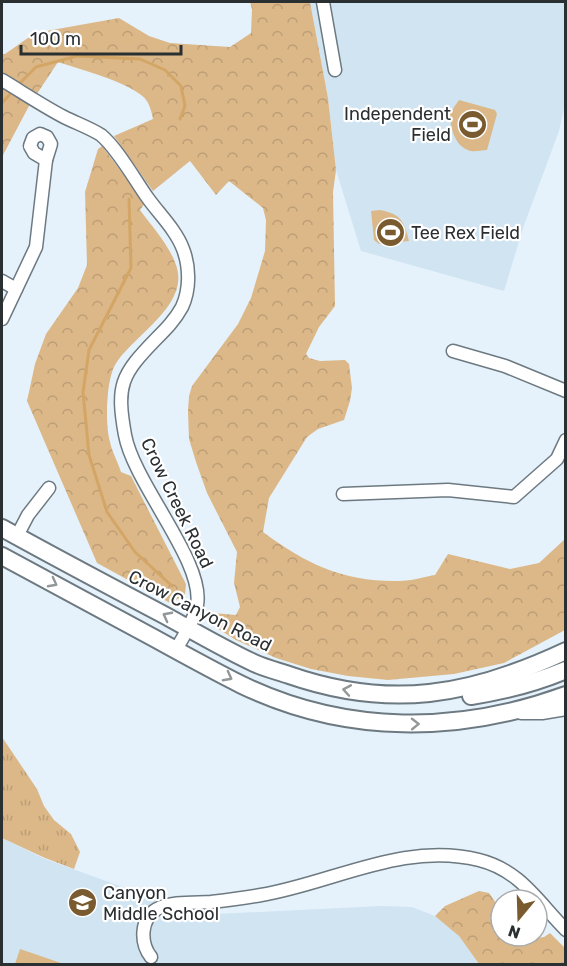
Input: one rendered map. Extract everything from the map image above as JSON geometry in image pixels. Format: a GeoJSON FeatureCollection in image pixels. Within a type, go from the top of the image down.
{"type":"FeatureCollection","features":[{"type":"Feature","properties":{"kind":"main road","name":"Crow Canyon Road"},"geometry":{"type":"LineString","coordinates":[[2,528],[256,663],[313,683],[394,696],[432,693],[500,679],[566,651]]}},
{"type":"Feature","properties":{"kind":"main road"},"geometry":{"type":"LineString","coordinates":[[2,556],[244,686],[290,704],[322,713],[357,719],[414,724],[470,720],[508,714],[566,695]]}},
{"type":"Feature","properties":{"kind":"main road"},"geometry":{"type":"LineString","coordinates":[[432,693],[457,698],[497,692],[542,680],[566,670]]}},
{"type":"Feature","properties":{"kind":"street"},"geometry":{"type":"LineString","coordinates":[[323,2],[335,70]]}},
{"type":"Feature","properties":{"kind":"street","name":"Crow Creek Road"},"geometry":{"type":"LineString","coordinates":[[2,80],[101,136],[170,227],[183,248],[187,261],[188,275],[182,308],[174,321],[131,365],[124,376],[120,404],[125,438],[131,455],[182,550],[199,592],[197,607],[176,650]]}},
{"type":"Feature","properties":{"kind":"street"},"geometry":{"type":"LineString","coordinates":[[2,319],[36,248],[46,160]]}},
{"type":"Feature","properties":{"kind":"street"},"geometry":{"type":"LineString","coordinates":[[2,281],[16,289]]}},
{"type":"Feature","properties":{"kind":"street"},"geometry":{"type":"LineString","coordinates":[[453,351],[505,366],[566,391]]}},
{"type":"Feature","properties":{"kind":"street"},"geometry":{"type":"LineString","coordinates":[[343,494],[448,490],[514,497],[557,459],[566,440]]}},
{"type":"Feature","properties":{"kind":"street"},"geometry":{"type":"LineString","coordinates":[[17,536],[28,515],[50,488]]}},
{"type":"Feature","properties":{"kind":"street"},"geometry":{"type":"LineString","coordinates":[[508,714],[542,713],[566,709]]}},
{"type":"Feature","properties":{"kind":"street"},"geometry":{"type":"LineString","coordinates":[[151,957],[143,942],[143,932],[147,921],[158,909],[175,904],[264,895],[372,865],[439,855],[480,860],[506,870],[526,886],[566,930]]}},
{"type":"Feature","properties":{"kind":"shaded area"},"geometry":{"type":"Polygon","coordinates":[[[310,2],[565,2],[566,100],[559,131],[523,228],[504,291],[361,251],[336,170],[328,98],[310,2]]]}},
{"type":"Feature","properties":{"kind":"shaded area","name":"Canyon Middle School"},"geometry":{"type":"Polygon","coordinates":[[[2,838],[45,859],[159,900],[174,916],[382,906],[412,907],[435,916],[447,924],[459,936],[479,964],[2,964],[2,838]]]}},
{"type":"Feature","properties":{"kind":"green space"},"geometry":{"type":"Polygon","coordinates":[[[250,2],[310,2],[328,98],[336,170],[333,192],[335,306],[319,327],[306,354],[309,358],[320,361],[345,360],[349,364],[352,388],[344,420],[318,429],[307,437],[269,498],[263,532],[310,562],[326,569],[361,578],[399,581],[435,575],[448,554],[510,569],[539,563],[565,539],[565,630],[504,663],[454,674],[388,680],[348,676],[311,669],[276,658],[236,640],[215,627],[213,613],[236,615],[240,607],[234,583],[237,552],[207,493],[196,462],[189,439],[189,396],[192,386],[238,324],[251,298],[265,251],[266,220],[263,208],[229,181],[216,195],[190,161],[153,191],[114,136],[153,119],[147,101],[120,83],[58,62],[29,106],[2,157],[2,54],[35,33],[119,18],[149,36],[170,43],[230,47],[251,33],[250,2]]]}},
{"type":"Feature","properties":{"kind":"green space","name":"Independent Field"},"geometry":{"type":"Polygon","coordinates":[[[459,100],[495,110],[497,114],[487,150],[470,151],[463,148],[456,140],[450,113],[459,100]]]}},
{"type":"Feature","properties":{"kind":"green space"},"geometry":{"type":"Polygon","coordinates":[[[102,146],[145,203],[140,210],[166,245],[177,268],[178,282],[174,296],[156,321],[115,365],[108,392],[107,414],[108,434],[121,472],[131,476],[186,584],[185,595],[170,603],[97,563],[27,401],[35,364],[46,334],[78,288],[87,265],[85,192],[98,149],[102,146]]]}},
{"type":"Feature","properties":{"kind":"green space","name":"Tee Rex Field"},"geometry":{"type":"Polygon","coordinates":[[[380,210],[397,216],[405,228],[409,241],[379,244],[374,240],[371,211],[380,210]]]}},
{"type":"Feature","properties":{"kind":"green space"},"geometry":{"type":"Polygon","coordinates":[[[2,737],[37,789],[44,806],[54,820],[71,834],[80,852],[74,869],[2,838],[2,737]]]}},
{"type":"Feature","properties":{"kind":"green space"},"geometry":{"type":"Polygon","coordinates":[[[479,891],[489,893],[489,948],[549,948],[550,933],[565,948],[565,964],[479,964],[459,936],[435,916],[445,906],[479,891]]]}},
{"type":"Feature","properties":{"kind":"green space"},"geometry":{"type":"Polygon","coordinates":[[[20,949],[64,964],[15,964],[20,949]]]}},
{"type":"Feature","properties":{"kind":"waterway"},"geometry":{"type":"LineString","coordinates":[[17,86],[36,67],[77,56],[140,59],[165,70],[181,86],[185,106],[180,119]]}},
{"type":"Feature","properties":{"kind":"waterway"},"geometry":{"type":"LineString","coordinates":[[2,103],[13,91]]}},
{"type":"Feature","properties":{"kind":"waterway"},"geometry":{"type":"LineString","coordinates":[[129,199],[131,268],[89,350],[83,392],[89,455],[107,512],[135,552],[172,586]]}},
{"type":"Feature","properties":{"kind":"place","name":"Independent Field"},"geometry":{"type":"Point","coordinates":[472,124]}},
{"type":"Feature","properties":{"kind":"place","name":"Tee Rex Field"},"geometry":{"type":"Point","coordinates":[390,233]}},
{"type":"Feature","properties":{"kind":"place","name":"Canyon Middle School"},"geometry":{"type":"Point","coordinates":[82,903]}}]}
